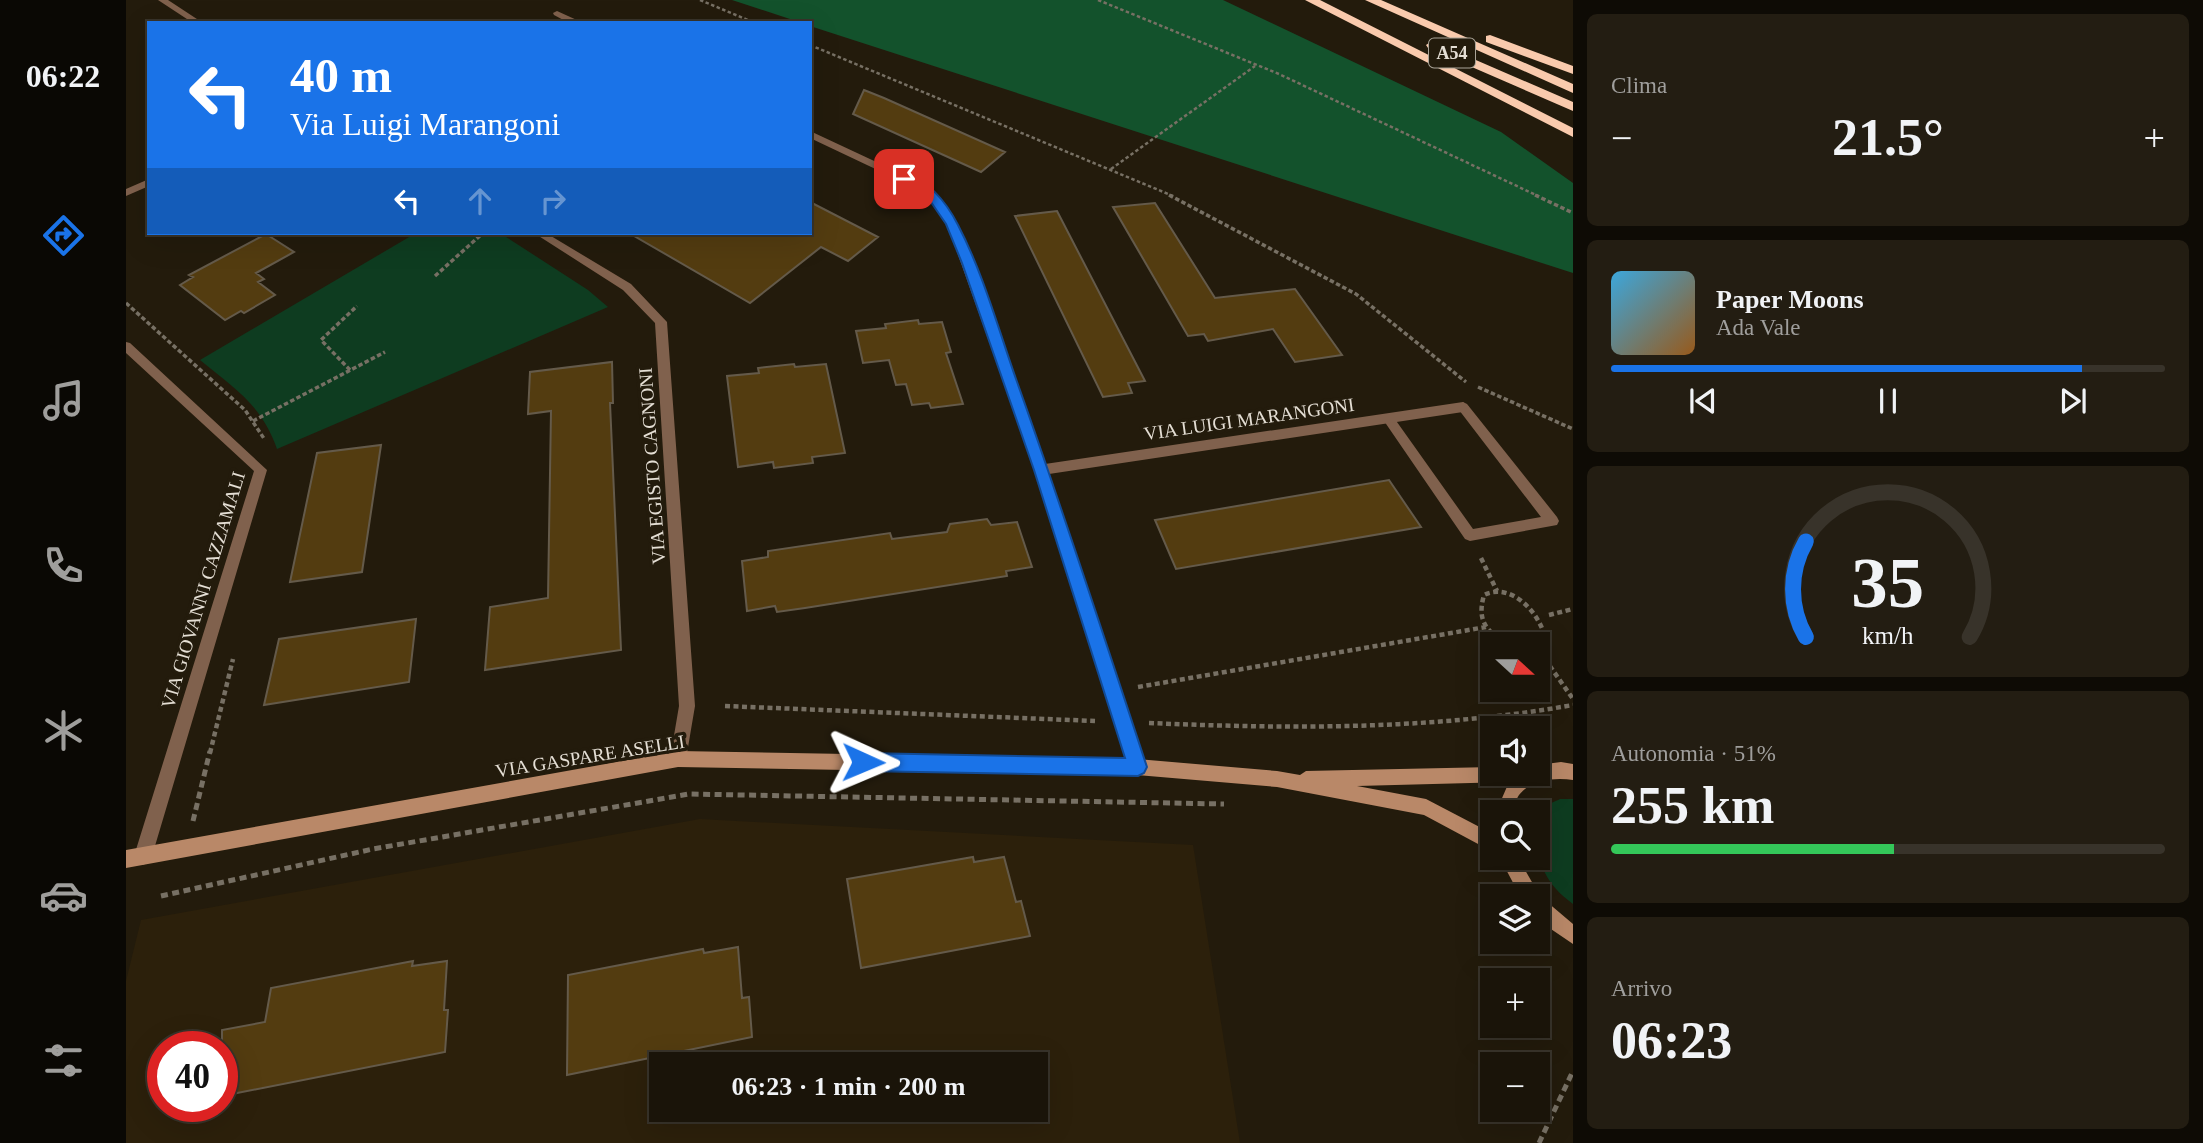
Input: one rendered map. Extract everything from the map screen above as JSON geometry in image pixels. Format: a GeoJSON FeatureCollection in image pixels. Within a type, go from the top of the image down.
{"type":"FeatureCollection","features":[{"type":"Feature","properties":{"kind":"highway"},"geometry":{"type":"LineString","coordinates":[[1311,0],[1573,133]]}},
{"type":"Feature","properties":{"kind":"highway","name":"A54"},"geometry":{"type":"LineString","coordinates":[[1331,0],[1573,107]]}},
{"type":"Feature","properties":{"kind":"highway","name":"A54"},"geometry":{"type":"LineString","coordinates":[[1371,0],[1573,89]]}},
{"type":"Feature","properties":{"kind":"highway"},"geometry":{"type":"LineString","coordinates":[[1389,0],[1573,70]]}},
{"type":"Feature","properties":{"kind":"street"},"geometry":{"type":"LineString","coordinates":[[162,0],[196,21]]}},
{"type":"Feature","properties":{"kind":"street"},"geometry":{"type":"LineString","coordinates":[[556,13],[572,21]]}},
{"type":"Feature","properties":{"kind":"street"},"geometry":{"type":"LineString","coordinates":[[812,135],[928,190],[952,224],[1041,470],[1138,767]]}},
{"type":"Feature","properties":{"kind":"street"},"geometry":{"type":"LineString","coordinates":[[126,193],[147,184]]}},
{"type":"Feature","properties":{"kind":"street","name":"VIA EGISTO CAGNONI"},"geometry":{"type":"LineString","coordinates":[[542,235],[627,287],[661,322],[687,706],[678,759]]}},
{"type":"Feature","properties":{"kind":"street","name":"VIA GIOVANNI CAZZAMALI"},"geometry":{"type":"LineString","coordinates":[[126,346],[261,470],[135,858]]}},
{"type":"Feature","properties":{"kind":"street","name":"VIA LUIGI MARANGONI"},"geometry":{"type":"LineString","coordinates":[[1041,470],[1463,407],[1552,521],[1470,535]]}},
{"type":"Feature","properties":{"kind":"street"},"geometry":{"type":"LineString","coordinates":[[1388,418],[1470,535]]}},
{"type":"Feature","properties":{"kind":"street","name":"VIA GASPARE ASELLI"},"geometry":{"type":"LineString","coordinates":[[135,858],[678,759],[1138,767],[1277,779],[1426,807],[1480,836]]}},
{"type":"Feature","properties":{"kind":"street"},"geometry":{"type":"LineString","coordinates":[[1550,771],[1573,772]]}},
{"type":"Feature","properties":{"kind":"street","name":"VIA GASPARE ASELLI"},"geometry":{"type":"LineString","coordinates":[[1277,779],[1480,775]]}},
{"type":"Feature","properties":{"kind":"street"},"geometry":{"type":"LineString","coordinates":[[1550,918],[1573,935]]}},
{"type":"Feature","properties":{"kind":"path"},"geometry":{"type":"LineString","coordinates":[[700,0],[750,21]]}},
{"type":"Feature","properties":{"kind":"path"},"geometry":{"type":"LineString","coordinates":[[1098,0],[1255,65],[1573,213]]}},
{"type":"Feature","properties":{"kind":"path"},"geometry":{"type":"LineString","coordinates":[[812,47],[1153,187],[1356,294],[1462,381],[1573,429]]}},
{"type":"Feature","properties":{"kind":"path"},"geometry":{"type":"LineString","coordinates":[[1111,169],[1255,65]]}},
{"type":"Feature","properties":{"kind":"path"},"geometry":{"type":"LineString","coordinates":[[435,276],[481,235]]}},
{"type":"Feature","properties":{"kind":"path"},"geometry":{"type":"LineString","coordinates":[[350,370],[321,340],[357,306]]}},
{"type":"Feature","properties":{"kind":"path"},"geometry":{"type":"LineString","coordinates":[[253,421],[385,352]]}},
{"type":"Feature","properties":{"kind":"path"},"geometry":{"type":"LineString","coordinates":[[1470,535],[1497,591]]}},
{"type":"Feature","properties":{"kind":"path"},"geometry":{"type":"LineString","coordinates":[[1492,632],[1480,615],[1480,604],[1486,595],[1497,591],[1510,591],[1531,599]]}},
{"type":"Feature","properties":{"kind":"path"},"geometry":{"type":"LineString","coordinates":[[1544,609],[1555,627]]}},
{"type":"Feature","properties":{"kind":"path"},"geometry":{"type":"LineString","coordinates":[[1549,615],[1573,609]]}},
{"type":"Feature","properties":{"kind":"path"},"geometry":{"type":"LineString","coordinates":[[1113,691],[1486,627]]}},
{"type":"Feature","properties":{"kind":"path"},"geometry":{"type":"LineString","coordinates":[[1550,647],[1556,638]]}},
{"type":"Feature","properties":{"kind":"path"},"geometry":{"type":"LineString","coordinates":[[1550,667],[1573,699]]}},
{"type":"Feature","properties":{"kind":"path"},"geometry":{"type":"LineString","coordinates":[[160,896],[373,849],[689,794],[1230,804]]}},
{"type":"Feature","properties":{"kind":"path"},"geometry":{"type":"LineString","coordinates":[[1539,1143],[1573,1071]]}},
{"type":"Feature","properties":{"kind":"shaded area"},"geometry":{"type":"Polygon","coordinates":[[[700,819],[1193,845],[1240,1143],[126,1143],[126,981],[141,920],[700,819]]]}},
{"type":"Feature","properties":{"kind":"green space"},"geometry":{"type":"Polygon","coordinates":[[[732,0],[1223,0],[1501,132],[1573,183],[1573,273],[812,27],[812,21],[796,21],[732,0]]]}},
{"type":"Feature","properties":{"kind":"green space"},"geometry":{"type":"Polygon","coordinates":[[[413,235],[503,235],[588,290],[608,307],[277,449],[263,420],[246,398],[200,360],[413,235]]]}},
{"type":"Feature","properties":{"kind":"green space"},"geometry":{"type":"Polygon","coordinates":[[[1560,799],[1573,799],[1573,904],[1556,889],[1544,870],[1550,870],[1550,804],[1560,799]]]}},
{"type":"Feature","properties":{"kind":"building"},"geometry":{"type":"Polygon","coordinates":[[[864,90],[1005,152],[981,172],[853,114],[864,90]]]}},
{"type":"Feature","properties":{"kind":"building"},"geometry":{"type":"Polygon","coordinates":[[[812,203],[878,237],[848,261],[821,247],[750,303],[632,235],[812,235],[812,203]]]}},
{"type":"Feature","properties":{"kind":"building"},"geometry":{"type":"Polygon","coordinates":[[[1155,203],[1215,298],[1295,289],[1342,355],[1295,362],[1273,329],[1208,341],[1204,334],[1188,336],[1113,207],[1155,203]]]}},
{"type":"Feature","properties":{"kind":"building"},"geometry":{"type":"Polygon","coordinates":[[[1057,211],[1145,381],[1128,383],[1132,393],[1103,397],[1015,216],[1057,211]]]}},
{"type":"Feature","properties":{"kind":"building"},"geometry":{"type":"Polygon","coordinates":[[[264,235],[294,252],[256,273],[264,279],[258,282],[275,295],[244,313],[241,311],[225,320],[180,285],[193,277],[189,275],[264,235]]]}},
{"type":"Feature","properties":{"kind":"building"},"geometry":{"type":"Polygon","coordinates":[[[918,320],[919,324],[942,322],[951,352],[946,353],[963,404],[931,408],[929,403],[912,405],[906,384],[896,385],[889,360],[863,363],[856,331],[886,328],[885,324],[918,320]]]}},
{"type":"Feature","properties":{"kind":"building"},"geometry":{"type":"Polygon","coordinates":[[[612,362],[613,403],[610,403],[621,650],[485,670],[490,607],[548,598],[551,411],[528,414],[530,372],[612,362]]]}},
{"type":"Feature","properties":{"kind":"building"},"geometry":{"type":"Polygon","coordinates":[[[794,364],[795,367],[826,364],[845,453],[812,457],[813,463],[774,468],[773,462],[738,467],[727,376],[759,373],[758,368],[794,364]]]}},
{"type":"Feature","properties":{"kind":"building"},"geometry":{"type":"Polygon","coordinates":[[[381,445],[362,572],[290,582],[317,453],[381,445]]]}},
{"type":"Feature","properties":{"kind":"building"},"geometry":{"type":"Polygon","coordinates":[[[1389,480],[1421,527],[1176,569],[1155,520],[1389,480]]]}},
{"type":"Feature","properties":{"kind":"building"},"geometry":{"type":"Polygon","coordinates":[[[987,519],[991,525],[1017,522],[1032,567],[1006,571],[1007,576],[805,608],[777,612],[775,606],[747,611],[742,561],[768,557],[768,551],[890,533],[892,539],[947,532],[950,524],[987,519]]]}},
{"type":"Feature","properties":{"kind":"building"},"geometry":{"type":"Polygon","coordinates":[[[416,619],[409,682],[264,705],[279,639],[416,619]]]}},
{"type":"Feature","properties":{"kind":"building"},"geometry":{"type":"Polygon","coordinates":[[[973,857],[974,862],[1004,857],[1016,902],[1021,901],[1030,936],[861,968],[847,879],[973,857]]]}},
{"type":"Feature","properties":{"kind":"building"},"geometry":{"type":"Polygon","coordinates":[[[738,947],[742,998],[749,997],[752,1037],[679,1052],[649,1052],[649,1058],[567,1075],[568,975],[703,949],[704,953],[738,947]]]}},
{"type":"Feature","properties":{"kind":"building"},"geometry":{"type":"Polygon","coordinates":[[[413,961],[412,966],[447,961],[445,1052],[238,1093],[238,1031],[222,1030],[265,1022],[271,988],[413,961]]]}},
{"type":"Feature","properties":{"kind":"route"},"geometry":{"type":"LineString","coordinates":[[863,762],[1138,767],[1041,470],[968,263],[952,224],[928,190],[904,179]]}}]}
